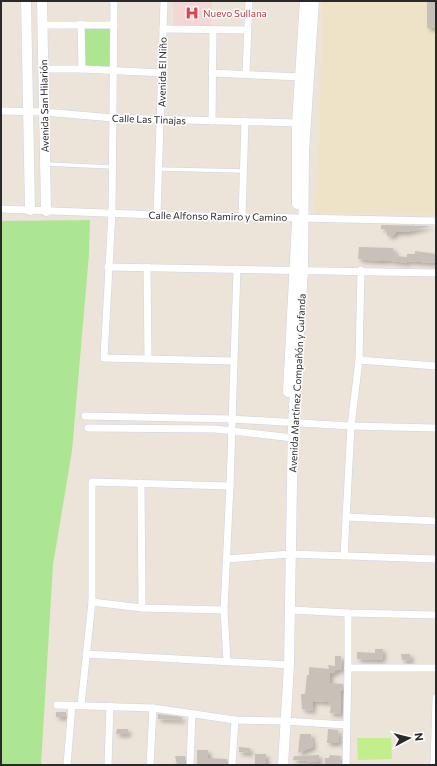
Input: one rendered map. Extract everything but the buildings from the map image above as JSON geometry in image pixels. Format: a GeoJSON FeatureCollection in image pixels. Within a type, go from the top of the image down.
{"type":"FeatureCollection","features":[{"type":"Feature","properties":{"kind":"street","name":"Avenida San Hilarión"},"geometry":{"type":"LineString","coordinates":[[26,1],[30,210]]}},
{"type":"Feature","properties":{"kind":"street","name":"Avenida San Hilarión"},"geometry":{"type":"LineString","coordinates":[[42,1],[46,211]]}},
{"type":"Feature","properties":{"kind":"street"},"geometry":{"type":"LineString","coordinates":[[114,1],[112,71],[112,212],[104,358],[233,361]]}},
{"type":"Feature","properties":{"kind":"street","name":"Avenida El Niño"},"geometry":{"type":"LineString","coordinates":[[158,215],[164,1]]}},
{"type":"Feature","properties":{"kind":"street"},"geometry":{"type":"LineString","coordinates":[[246,74],[249,1]]}},
{"type":"Feature","properties":{"kind":"street","name":"Avenida Martínez Compañón y Gufanda"},"geometry":{"type":"LineString","coordinates":[[300,218],[297,123],[305,1]]}},
{"type":"Feature","properties":{"kind":"street","name":"Avenida Martínez Compañón y Gufanda"},"geometry":{"type":"LineString","coordinates":[[283,765],[284,721],[289,665],[291,610],[290,554],[293,438],[290,422],[299,270],[300,218],[314,1]]}},
{"type":"Feature","properties":{"kind":"street"},"geometry":{"type":"LineString","coordinates":[[81,24],[82,69]]}},
{"type":"Feature","properties":{"kind":"street"},"geometry":{"type":"LineString","coordinates":[[43,25],[114,25]]}},
{"type":"Feature","properties":{"kind":"street"},"geometry":{"type":"LineString","coordinates":[[163,29],[213,31],[248,30]]}},
{"type":"Feature","properties":{"kind":"street"},"geometry":{"type":"LineString","coordinates":[[212,121],[213,31]]}},
{"type":"Feature","properties":{"kind":"street"},"geometry":{"type":"LineString","coordinates":[[44,69],[82,69],[162,73]]}},
{"type":"Feature","properties":{"kind":"street"},"geometry":{"type":"LineString","coordinates":[[212,73],[301,77]]}},
{"type":"Feature","properties":{"kind":"street","name":"Calle Las Tinajas"},"geometry":{"type":"LineString","coordinates":[[1,111],[44,112],[113,118],[161,120],[297,123]]}},
{"type":"Feature","properties":{"kind":"street"},"geometry":{"type":"LineString","coordinates":[[242,217],[245,121]]}},
{"type":"Feature","properties":{"kind":"street","name":"Calle Alfonso Ramiro y Camino"},"geometry":{"type":"LineString","coordinates":[[1,209],[112,212],[158,215],[436,221]]}},
{"type":"Feature","properties":{"kind":"street"},"geometry":{"type":"LineString","coordinates":[[108,267],[436,272]]}},
{"type":"Feature","properties":{"kind":"street"},"geometry":{"type":"LineString","coordinates":[[147,267],[148,360]]}},
{"type":"Feature","properties":{"kind":"street"},"geometry":{"type":"LineString","coordinates":[[227,661],[224,610],[230,486],[237,269]]}},
{"type":"Feature","properties":{"kind":"street"},"geometry":{"type":"LineString","coordinates":[[344,556],[352,426],[359,360],[361,270]]}},
{"type":"Feature","properties":{"kind":"street"},"geometry":{"type":"LineString","coordinates":[[359,360],[436,366]]}},
{"type":"Feature","properties":{"kind":"street"},"geometry":{"type":"LineString","coordinates":[[85,416],[232,419],[352,426],[436,428]]}},
{"type":"Feature","properties":{"kind":"street"},"geometry":{"type":"LineString","coordinates":[[88,428],[232,431],[293,438]]}},
{"type":"Feature","properties":{"kind":"street"},"geometry":{"type":"LineString","coordinates":[[81,705],[92,602],[92,482],[230,486]]}},
{"type":"Feature","properties":{"kind":"street"},"geometry":{"type":"LineString","coordinates":[[141,483],[142,608]]}},
{"type":"Feature","properties":{"kind":"street"},"geometry":{"type":"LineString","coordinates":[[346,517],[436,521]]}},
{"type":"Feature","properties":{"kind":"street"},"geometry":{"type":"LineString","coordinates":[[227,559],[290,554],[436,559]]}},
{"type":"Feature","properties":{"kind":"street"},"geometry":{"type":"LineString","coordinates":[[92,602],[142,608],[224,610]]}},
{"type":"Feature","properties":{"kind":"street"},"geometry":{"type":"LineString","coordinates":[[291,610],[436,615],[436,619]]}},
{"type":"Feature","properties":{"kind":"street"},"geometry":{"type":"LineString","coordinates":[[346,765],[348,613]]}},
{"type":"Feature","properties":{"kind":"street"},"geometry":{"type":"LineString","coordinates":[[86,654],[289,665]]}},
{"type":"Feature","properties":{"kind":"street"},"geometry":{"type":"LineString","coordinates":[[348,668],[436,668]]}},
{"type":"Feature","properties":{"kind":"street"},"geometry":{"type":"LineString","coordinates":[[434,765],[436,698]]}},
{"type":"Feature","properties":{"kind":"street"},"geometry":{"type":"LineString","coordinates":[[57,704],[153,708],[236,720],[346,725]]}},
{"type":"Feature","properties":{"kind":"street"},"geometry":{"type":"LineString","coordinates":[[67,765],[72,705]]}},
{"type":"Feature","properties":{"kind":"street"},"geometry":{"type":"LineString","coordinates":[[108,765],[110,706]]}},
{"type":"Feature","properties":{"kind":"street"},"geometry":{"type":"LineString","coordinates":[[150,765],[153,708]]}},
{"type":"Feature","properties":{"kind":"street"},"geometry":{"type":"LineString","coordinates":[[190,765],[192,714]]}},
{"type":"Feature","properties":{"kind":"street"},"geometry":{"type":"LineString","coordinates":[[232,765],[236,720]]}},
{"type":"Feature","properties":{"kind":"lane"},"geometry":{"type":"LineString","coordinates":[[45,164],[113,167]]}},
{"type":"Feature","properties":{"kind":"lane"},"geometry":{"type":"LineString","coordinates":[[160,169],[243,171]]}},
{"type":"Feature","properties":{"kind":"shaded area","name":"Nuevo Sullana"},"geometry":{"type":"Polygon","coordinates":[[[173,1],[212,1],[211,26],[173,25],[173,1]]]}},
{"type":"Feature","properties":{"kind":"shaded area"},"geometry":{"type":"Polygon","coordinates":[[[322,1],[436,1],[436,215],[314,213],[320,126],[322,1]]]}},
{"type":"Feature","properties":{"kind":"green space"},"geometry":{"type":"Polygon","coordinates":[[[81,24],[114,25],[112,71],[82,69],[81,24]]]}},
{"type":"Feature","properties":{"kind":"green space"},"geometry":{"type":"Polygon","coordinates":[[[90,220],[89,254],[72,451],[53,565],[41,765],[1,765],[1,221],[90,220]]]}},
{"type":"Feature","properties":{"kind":"green space"},"geometry":{"type":"Polygon","coordinates":[[[357,738],[391,738],[392,759],[358,760],[357,738]]]}},
{"type":"Feature","properties":{"kind":"place","name":"Nuevo Sullana"},"geometry":{"type":"Point","coordinates":[192,13]}}]}
